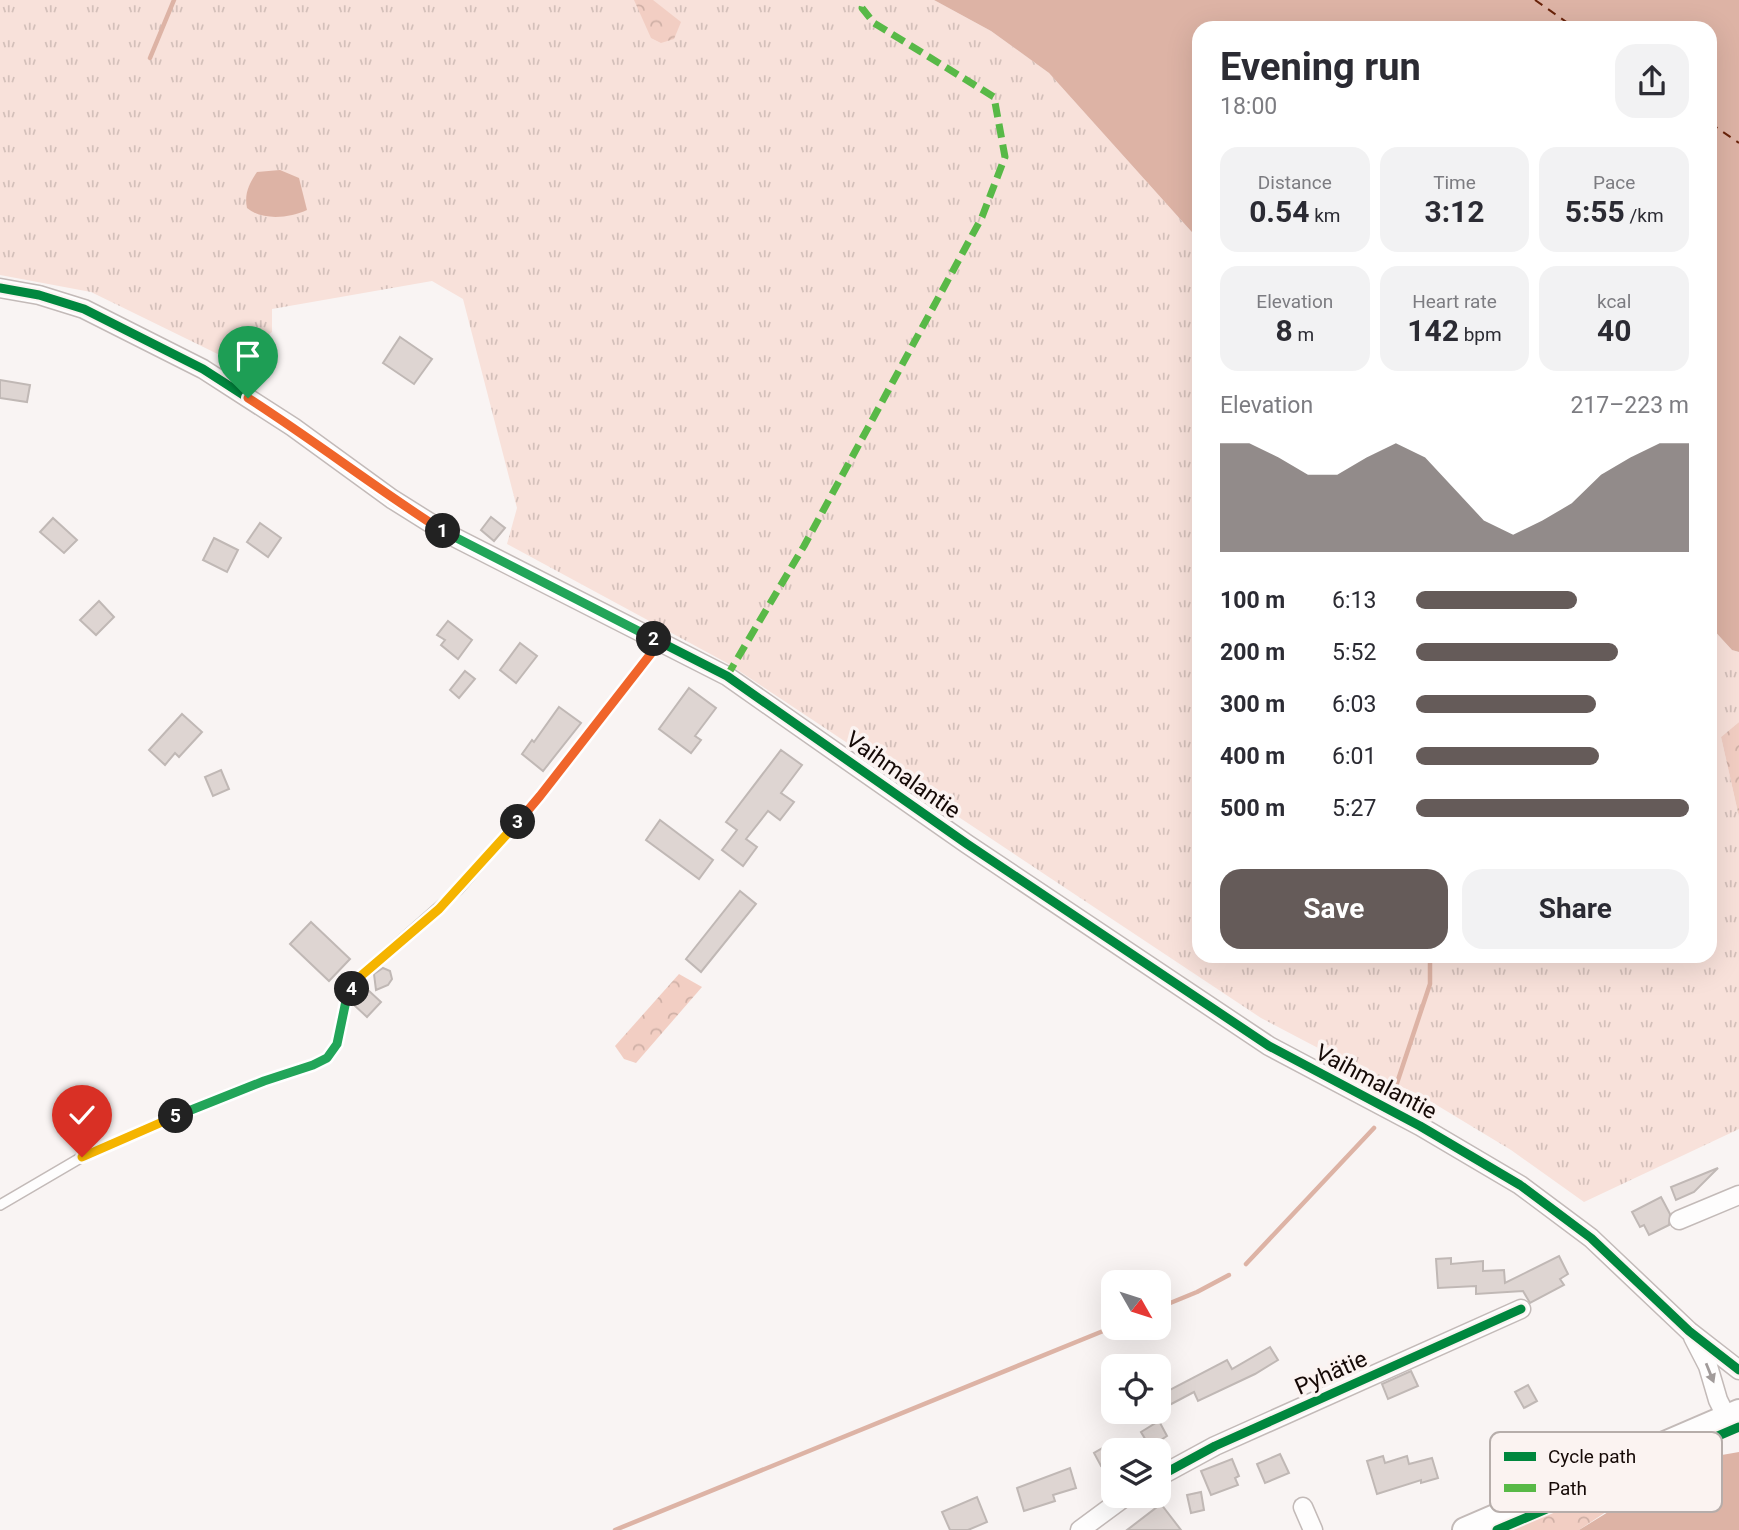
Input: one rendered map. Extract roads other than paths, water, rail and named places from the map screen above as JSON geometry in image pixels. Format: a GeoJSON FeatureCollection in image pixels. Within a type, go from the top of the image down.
{"type":"FeatureCollection","features":[{"type":"Feature","properties":{"kind":"street","name":"Vaihmalantie"},"geometry":{"type":"LineString","coordinates":[[0,288],[39,295],[84,309],[204,369],[448,534],[737,683],[967,844],[1269,1046],[1420,1126],[1520,1185],[1591,1238],[1689,1331],[1739,1370]]}},
{"type":"Feature","properties":{"kind":"street"},"geometry":{"type":"LineString","coordinates":[[1679,1220],[1739,1195]]}},
{"type":"Feature","properties":{"kind":"street","name":"Pyhätie"},"geometry":{"type":"LineString","coordinates":[[1171,1470],[1215,1446],[1521,1309]]}},
{"type":"Feature","properties":{"kind":"street","name":"Vaihmalantie"},"geometry":{"type":"LineString","coordinates":[[1689,1331],[1708,1366],[1718,1400],[1733,1415]]}},
{"type":"Feature","properties":{"kind":"street"},"geometry":{"type":"LineString","coordinates":[[1693,1432],[1733,1415]]}},
{"type":"Feature","properties":{"kind":"street"},"geometry":{"type":"LineString","coordinates":[[1303,1507],[1313,1530]]}},
{"type":"Feature","properties":{"kind":"street"},"geometry":{"type":"LineString","coordinates":[[1080,1530],[1110,1508]]}},
{"type":"Feature","properties":{"kind":"street"},"geometry":{"type":"LineString","coordinates":[[1465,1530],[1507,1512]]}},
{"type":"Feature","properties":{"kind":"lane"},"geometry":{"type":"LineString","coordinates":[[0,1205],[82,1157],[147,1128],[327,1058],[337,1044],[347,996],[362,975],[458,890],[540,796],[660,642]]}},
{"type":"Feature","properties":{"kind":"waterway"},"geometry":{"type":"LineString","coordinates":[[150,58],[174,0]]}},
{"type":"Feature","properties":{"kind":"waterway"},"geometry":{"type":"LineString","coordinates":[[1397,1083],[1430,984],[1430,963]]}},
{"type":"Feature","properties":{"kind":"waterway"},"geometry":{"type":"LineString","coordinates":[[1246,1264],[1374,1128]]}},
{"type":"Feature","properties":{"kind":"waterway"},"geometry":{"type":"LineString","coordinates":[[1171,1303],[1229,1275]]}},
{"type":"Feature","properties":{"kind":"waterway"},"geometry":{"type":"LineString","coordinates":[[615,1530],[1101,1332]]}}]}
